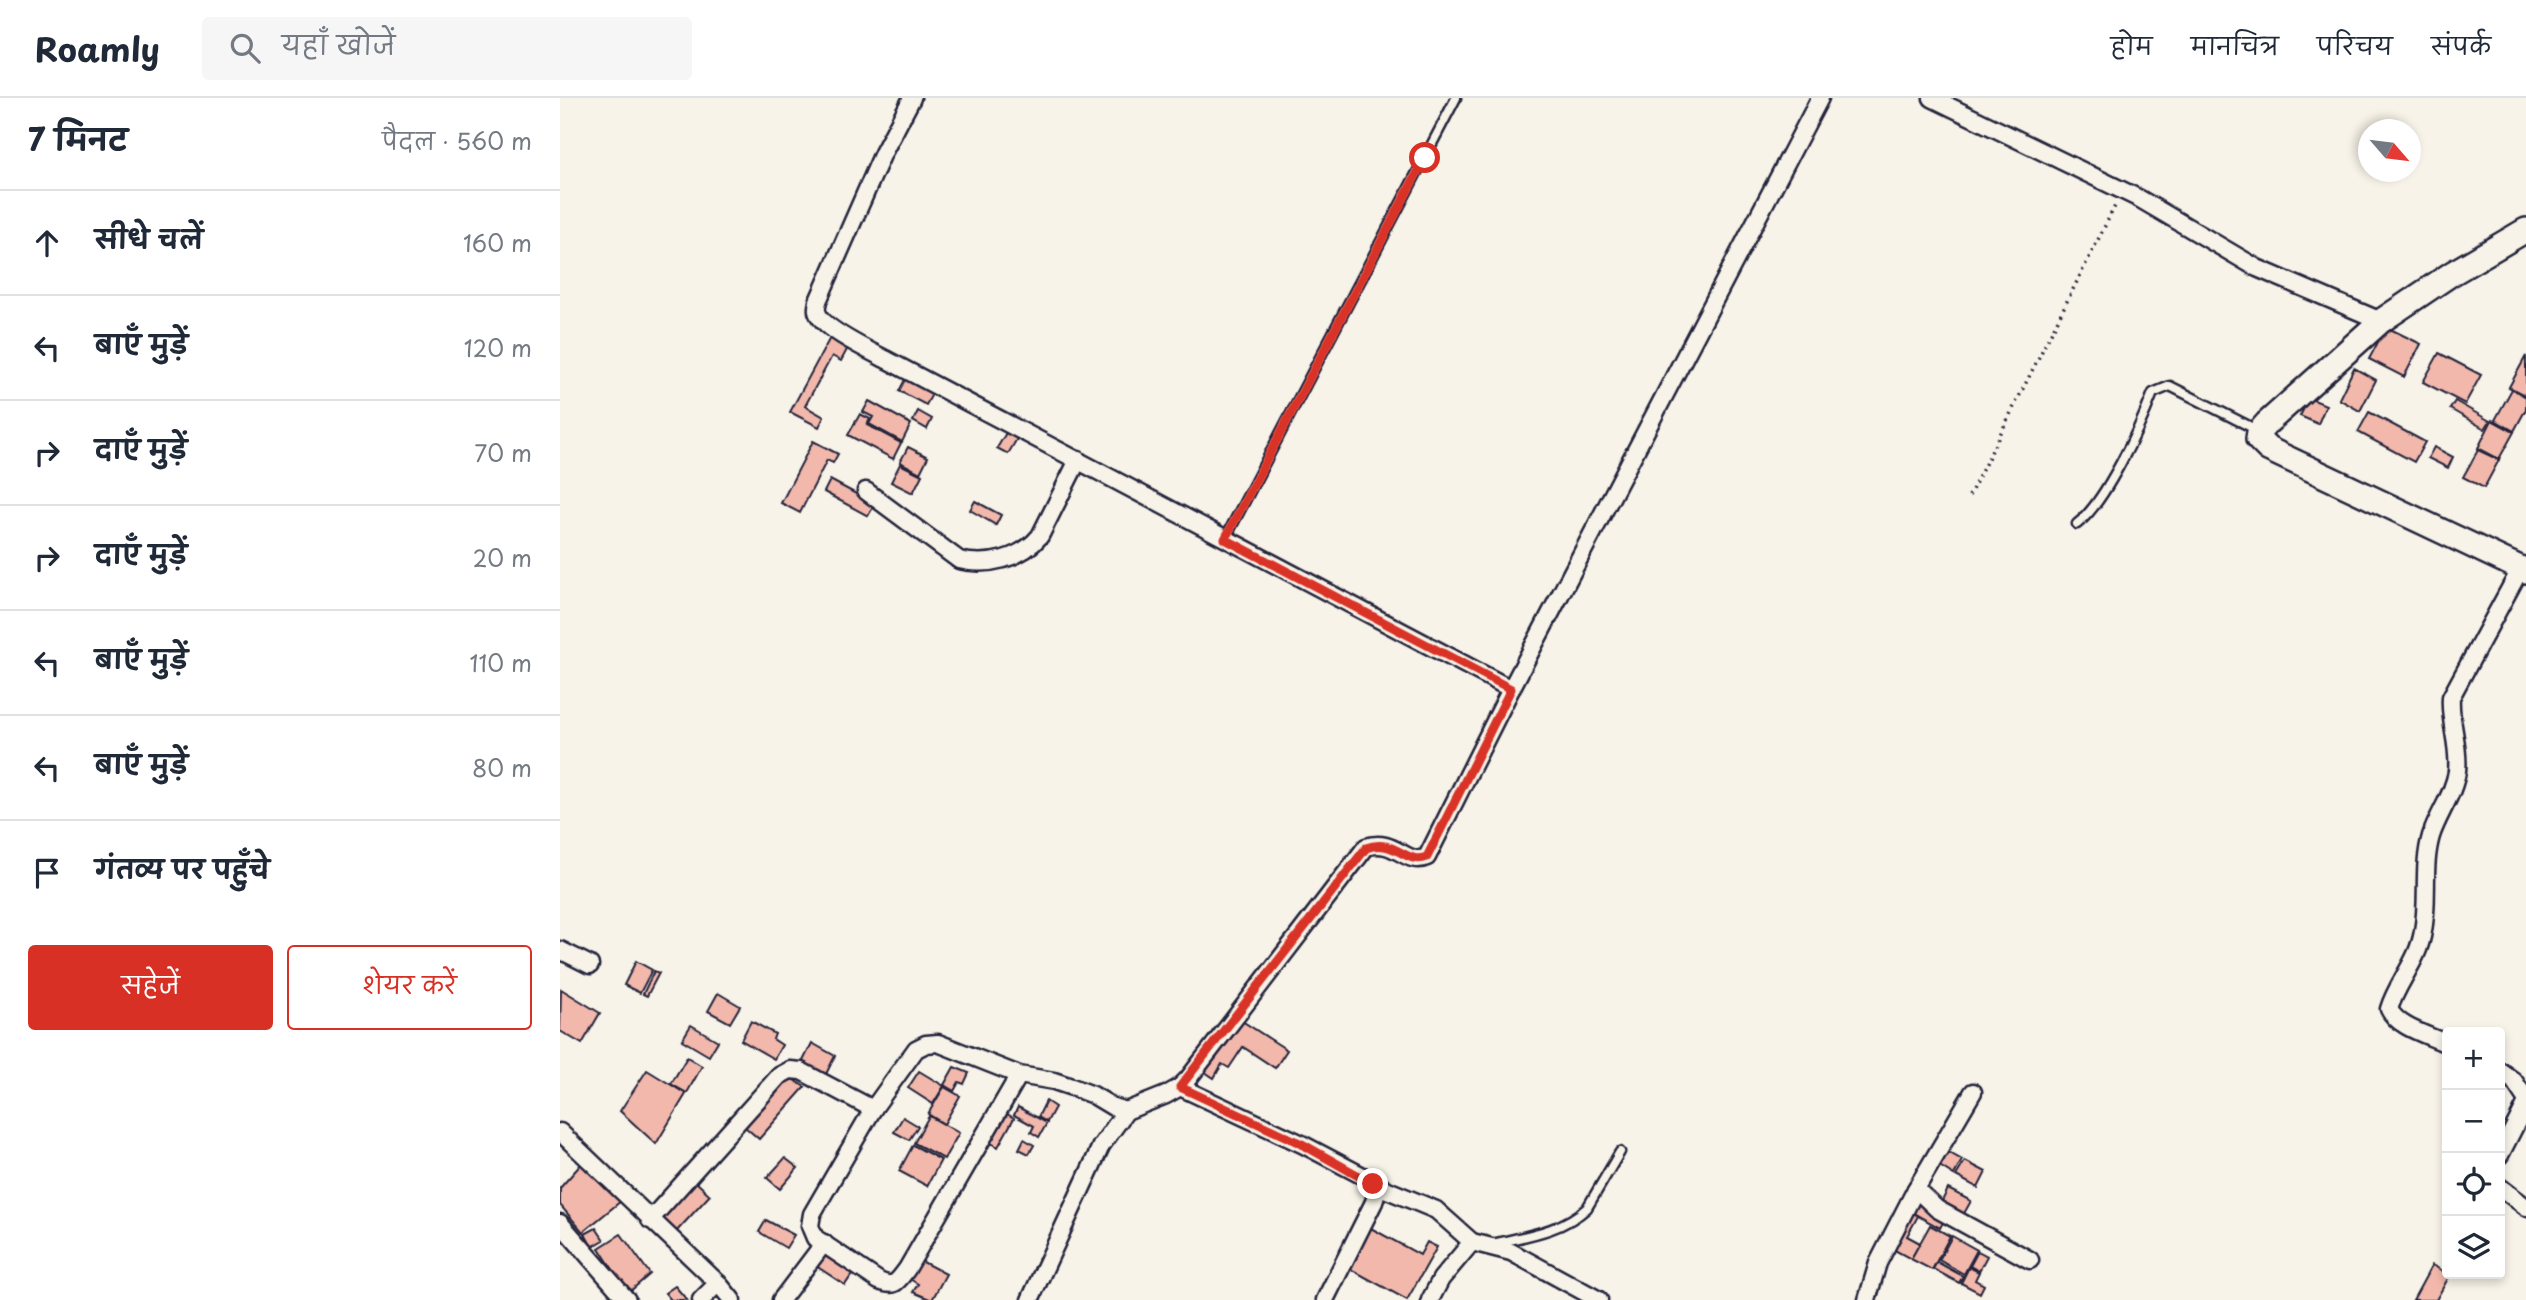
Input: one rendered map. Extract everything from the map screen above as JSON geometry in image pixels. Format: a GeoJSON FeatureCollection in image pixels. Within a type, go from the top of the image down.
{"type":"FeatureCollection","features":[{"type":"Feature","properties":{"kind":"main road"},"geometry":{"type":"LineString","coordinates":[[2524,570],[2268,449],[2258,439],[2259,432],[2381,321],[2451,274],[2526,230]]}},
{"type":"Feature","properties":{"kind":"street"},"geometry":{"type":"LineString","coordinates":[[912,98],[883,153],[818,300],[818,316],[828,326],[1511,689]]}},
{"type":"Feature","properties":{"kind":"street"},"geometry":{"type":"LineString","coordinates":[[1030,1300],[1101,1146],[1126,1111],[1180,1087],[1366,848],[1383,844],[1413,859],[1421,860],[1427,857],[1511,689],[1820,98]]}},
{"type":"Feature","properties":{"kind":"street"},"geometry":{"type":"LineString","coordinates":[[1932,98],[2123,191],[2257,268],[2381,321]]}},
{"type":"Feature","properties":{"kind":"street"},"geometry":{"type":"LineString","coordinates":[[866,491],[959,560],[974,564],[1000,561],[1028,548],[1040,536],[1078,460]]}},
{"type":"Feature","properties":{"kind":"street"},"geometry":{"type":"LineString","coordinates":[[2442,1042],[2402,1024],[2392,1016],[2389,1009],[2420,946],[2424,929],[2426,862],[2432,834],[2456,772],[2457,751],[2450,712],[2451,697],[2524,570]]}},
{"type":"Feature","properties":{"kind":"street"},"geometry":{"type":"LineString","coordinates":[[560,950],[590,965]]}},
{"type":"Feature","properties":{"kind":"street"},"geometry":{"type":"LineString","coordinates":[[1019,1075],[897,1283],[889,1285],[879,1281],[815,1238],[810,1226],[811,1214],[873,1109],[916,1049],[926,1044],[938,1043],[1019,1075],[1054,1081],[1126,1111]]}},
{"type":"Feature","properties":{"kind":"street"},"geometry":{"type":"LineString","coordinates":[[650,1220],[779,1076],[790,1070],[801,1071],[873,1109]]}},
{"type":"Feature","properties":{"kind":"street"},"geometry":{"type":"LineString","coordinates":[[2501,1153],[2526,1102],[2514,1081],[2505,1075]]}},
{"type":"Feature","properties":{"kind":"street"},"geometry":{"type":"LineString","coordinates":[[1180,1087],[1302,1144],[1373,1184],[1436,1210],[1472,1242],[1511,1252],[1599,1300]]}},
{"type":"Feature","properties":{"kind":"street"},"geometry":{"type":"LineString","coordinates":[[1867,1300],[1878,1263],[1916,1189],[1973,1092]]}},
{"type":"Feature","properties":{"kind":"street"},"geometry":{"type":"LineString","coordinates":[[560,1132],[718,1283],[732,1300]]}},
{"type":"Feature","properties":{"kind":"street"},"geometry":{"type":"LineString","coordinates":[[1325,1300],[1374,1202],[1376,1194],[1373,1184]]}},
{"type":"Feature","properties":{"kind":"street"},"geometry":{"type":"LineString","coordinates":[[1916,1189],[1937,1209],[2029,1260]]}},
{"type":"Feature","properties":{"kind":"street"},"geometry":{"type":"LineString","coordinates":[[2505,1191],[2526,1207]]}},
{"type":"Feature","properties":{"kind":"street"},"geometry":{"type":"LineString","coordinates":[[560,1223],[627,1300]]}},
{"type":"Feature","properties":{"kind":"street"},"geometry":{"type":"LineString","coordinates":[[1430,1300],[1441,1279],[1472,1242]]}},
{"type":"Feature","properties":{"kind":"street"},"geometry":{"type":"LineString","coordinates":[[781,1300],[824,1243]]}},
{"type":"Feature","properties":{"kind":"street"},"geometry":{"type":"LineString","coordinates":[[701,1300],[718,1283]]}},
{"type":"Feature","properties":{"kind":"lane"},"geometry":{"type":"LineString","coordinates":[[1225,539],[1455,98]]}},
{"type":"Feature","properties":{"kind":"lane"},"geometry":{"type":"LineString","coordinates":[[2077,524],[2094,509],[2115,473],[2153,393],[2170,386],[2259,432]]}},
{"type":"Feature","properties":{"kind":"lane"},"geometry":{"type":"LineString","coordinates":[[1489,1245],[1557,1227],[1580,1214],[1587,1208],[1620,1152]]}},
{"type":"Feature","properties":{"kind":"path"},"geometry":{"type":"LineString","coordinates":[[1969,495],[2123,191]]}},
{"type":"Feature","properties":{"kind":"building"},"geometry":{"type":"Polygon","coordinates":[[[2386,327],[2421,344],[2404,377],[2369,359],[2386,327]]]}},
{"type":"Feature","properties":{"kind":"building"},"geometry":{"type":"Polygon","coordinates":[[[832,334],[850,344],[841,361],[832,356],[805,406],[824,417],[819,427],[790,412],[832,334]]]}},
{"type":"Feature","properties":{"kind":"building"},"geometry":{"type":"Polygon","coordinates":[[[2439,353],[2481,375],[2465,404],[2423,382],[2439,353]]]}},
{"type":"Feature","properties":{"kind":"building"},"geometry":{"type":"Polygon","coordinates":[[[2526,356],[2526,396],[2509,387],[2526,356]]]}},
{"type":"Feature","properties":{"kind":"building"},"geometry":{"type":"Polygon","coordinates":[[[2354,368],[2376,380],[2360,411],[2339,399],[2354,368]]]}},
{"type":"Feature","properties":{"kind":"building"},"geometry":{"type":"Polygon","coordinates":[[[909,372],[936,387],[926,405],[899,391],[909,372]]]}},
{"type":"Feature","properties":{"kind":"building"},"geometry":{"type":"Polygon","coordinates":[[[2512,389],[2526,397],[2526,409],[2514,431],[2495,420],[2512,389]]]}},
{"type":"Feature","properties":{"kind":"building"},"geometry":{"type":"Polygon","coordinates":[[[2309,398],[2326,405],[2318,424],[2300,416],[2309,398]]]}},
{"type":"Feature","properties":{"kind":"building"},"geometry":{"type":"Polygon","coordinates":[[[869,401],[911,424],[902,442],[869,424],[873,417],[863,412],[869,401]]]}},
{"type":"Feature","properties":{"kind":"building"},"geometry":{"type":"Polygon","coordinates":[[[2455,401],[2490,421],[2485,429],[2450,409],[2455,401]]]}},
{"type":"Feature","properties":{"kind":"building"},"geometry":{"type":"Polygon","coordinates":[[[918,411],[932,419],[927,429],[913,421],[918,411]]]}},
{"type":"Feature","properties":{"kind":"building"},"geometry":{"type":"Polygon","coordinates":[[[2369,412],[2425,442],[2414,462],[2358,432],[2369,412]]]}},
{"type":"Feature","properties":{"kind":"building"},"geometry":{"type":"Polygon","coordinates":[[[860,414],[870,419],[867,425],[901,443],[893,459],[848,435],[860,414]]]}},
{"type":"Feature","properties":{"kind":"building"},"geometry":{"type":"Polygon","coordinates":[[[2492,420],[2514,432],[2499,459],[2478,448],[2492,420]]]}},
{"type":"Feature","properties":{"kind":"building"},"geometry":{"type":"Polygon","coordinates":[[[1010,426],[1021,432],[1008,454],[997,448],[1010,426]]]}},
{"type":"Feature","properties":{"kind":"building"},"geometry":{"type":"Polygon","coordinates":[[[813,441],[838,454],[833,463],[827,460],[800,513],[781,503],[813,441]]]}},
{"type":"Feature","properties":{"kind":"building"},"geometry":{"type":"Polygon","coordinates":[[[908,447],[928,457],[920,473],[900,462],[908,447]]]}},
{"type":"Feature","properties":{"kind":"building"},"geometry":{"type":"Polygon","coordinates":[[[2434,447],[2453,457],[2448,468],[2428,458],[2434,447]]]}},
{"type":"Feature","properties":{"kind":"building"},"geometry":{"type":"Polygon","coordinates":[[[2478,450],[2499,460],[2484,488],[2463,477],[2478,450]]]}},
{"type":"Feature","properties":{"kind":"building"},"geometry":{"type":"Polygon","coordinates":[[[900,464],[922,475],[913,493],[891,482],[900,464]]]}},
{"type":"Feature","properties":{"kind":"building"},"geometry":{"type":"Polygon","coordinates":[[[830,480],[875,504],[868,516],[824,492],[830,480]]]}},
{"type":"Feature","properties":{"kind":"building"},"geometry":{"type":"Polygon","coordinates":[[[975,501],[1001,515],[996,525],[970,510],[975,501]]]}},
{"type":"Feature","properties":{"kind":"building"},"geometry":{"type":"Polygon","coordinates":[[[636,961],[652,970],[640,993],[624,985],[636,961]]]}},
{"type":"Feature","properties":{"kind":"building"},"geometry":{"type":"Polygon","coordinates":[[[654,971],[659,973],[647,996],[643,994],[654,971]]]}},
{"type":"Feature","properties":{"kind":"building"},"geometry":{"type":"Polygon","coordinates":[[[561,989],[600,1013],[582,1044],[560,1031],[561,989]]]}},
{"type":"Feature","properties":{"kind":"building"},"geometry":{"type":"Polygon","coordinates":[[[718,993],[740,1006],[730,1023],[708,1011],[718,993]]]}},
{"type":"Feature","properties":{"kind":"building"},"geometry":{"type":"Polygon","coordinates":[[[1239,1019],[1287,1050],[1275,1068],[1243,1047],[1229,1068],[1222,1064],[1214,1078],[1205,1072],[1239,1019]]]}},
{"type":"Feature","properties":{"kind":"building"},"geometry":{"type":"Polygon","coordinates":[[[751,1021],[775,1034],[773,1039],[782,1045],[774,1059],[741,1040],[751,1021]]]}},
{"type":"Feature","properties":{"kind":"building"},"geometry":{"type":"Polygon","coordinates":[[[691,1025],[718,1041],[709,1056],[682,1040],[691,1025]]]}},
{"type":"Feature","properties":{"kind":"building"},"geometry":{"type":"Polygon","coordinates":[[[812,1043],[835,1056],[825,1076],[802,1063],[812,1043]]]}},
{"type":"Feature","properties":{"kind":"building"},"geometry":{"type":"Polygon","coordinates":[[[687,1057],[702,1066],[687,1093],[671,1084],[687,1057]]]}},
{"type":"Feature","properties":{"kind":"building"},"geometry":{"type":"Polygon","coordinates":[[[954,1067],[969,1073],[964,1084],[959,1082],[954,1091],[944,1085],[954,1067]]]}},
{"type":"Feature","properties":{"kind":"building"},"geometry":{"type":"Polygon","coordinates":[[[647,1070],[686,1094],[656,1144],[620,1111],[647,1070]]]}},
{"type":"Feature","properties":{"kind":"building"},"geometry":{"type":"Polygon","coordinates":[[[919,1071],[944,1086],[933,1104],[908,1088],[919,1071]]]}},
{"type":"Feature","properties":{"kind":"building"},"geometry":{"type":"Polygon","coordinates":[[[789,1077],[805,1087],[759,1139],[745,1127],[789,1077]]]}},
{"type":"Feature","properties":{"kind":"building"},"geometry":{"type":"Polygon","coordinates":[[[944,1087],[960,1096],[944,1124],[928,1114],[944,1087]]]}},
{"type":"Feature","properties":{"kind":"building"},"geometry":{"type":"Polygon","coordinates":[[[1046,1101],[1055,1107],[1047,1122],[1038,1117],[1046,1101]]]}},
{"type":"Feature","properties":{"kind":"building"},"geometry":{"type":"Polygon","coordinates":[[[1018,1107],[1047,1123],[1039,1137],[1031,1132],[1034,1126],[1014,1115],[1018,1107]]]}},
{"type":"Feature","properties":{"kind":"building"},"geometry":{"type":"Polygon","coordinates":[[[1002,1111],[1014,1118],[998,1147],[985,1140],[1002,1111]]]}},
{"type":"Feature","properties":{"kind":"building"},"geometry":{"type":"Polygon","coordinates":[[[929,1116],[959,1133],[944,1159],[914,1143],[929,1116]]]}},
{"type":"Feature","properties":{"kind":"building"},"geometry":{"type":"Polygon","coordinates":[[[903,1117],[918,1126],[909,1140],[894,1132],[903,1117]]]}},
{"type":"Feature","properties":{"kind":"building"},"geometry":{"type":"Polygon","coordinates":[[[1024,1139],[1034,1145],[1029,1154],[1019,1149],[1024,1139]]]}},
{"type":"Feature","properties":{"kind":"building"},"geometry":{"type":"Polygon","coordinates":[[[913,1145],[941,1160],[927,1186],[899,1171],[913,1145]]]}},
{"type":"Feature","properties":{"kind":"building"},"geometry":{"type":"Polygon","coordinates":[[[1946,1151],[1962,1160],[1954,1175],[1938,1165],[1946,1151]]]}},
{"type":"Feature","properties":{"kind":"building"},"geometry":{"type":"Polygon","coordinates":[[[785,1158],[798,1168],[780,1189],[767,1178],[785,1158]]]}},
{"type":"Feature","properties":{"kind":"building"},"geometry":{"type":"Polygon","coordinates":[[[1965,1161],[1986,1172],[1978,1188],[1956,1176],[1965,1161]]]}},
{"type":"Feature","properties":{"kind":"building"},"geometry":{"type":"Polygon","coordinates":[[[583,1162],[621,1201],[583,1232],[560,1205],[560,1188],[583,1162]]]}},
{"type":"Feature","properties":{"kind":"building"},"geometry":{"type":"Polygon","coordinates":[[[694,1180],[710,1195],[675,1233],[658,1218],[694,1180]]]}},
{"type":"Feature","properties":{"kind":"building"},"geometry":{"type":"Polygon","coordinates":[[[1948,1189],[1971,1201],[1961,1219],[1939,1207],[1948,1189]]]}},
{"type":"Feature","properties":{"kind":"building"},"geometry":{"type":"Polygon","coordinates":[[[1917,1201],[1946,1217],[1940,1228],[1911,1212],[1917,1201]]]}},
{"type":"Feature","properties":{"kind":"building"},"geometry":{"type":"Polygon","coordinates":[[[1909,1211],[1918,1216],[1907,1236],[1920,1243],[1911,1259],[1889,1247],[1909,1211]]]}},
{"type":"Feature","properties":{"kind":"building"},"geometry":{"type":"Polygon","coordinates":[[[766,1220],[794,1235],[786,1248],[759,1232],[766,1220]]]}},
{"type":"Feature","properties":{"kind":"building"},"geometry":{"type":"Polygon","coordinates":[[[1930,1225],[1950,1236],[1932,1270],[1911,1259],[1930,1225]]]}},
{"type":"Feature","properties":{"kind":"building"},"geometry":{"type":"Polygon","coordinates":[[[1367,1226],[1420,1255],[1427,1242],[1437,1247],[1407,1300],[1345,1266],[1367,1226]]]}},
{"type":"Feature","properties":{"kind":"building"},"geometry":{"type":"Polygon","coordinates":[[[596,1228],[604,1240],[592,1247],[585,1234],[596,1228]]]}},
{"type":"Feature","properties":{"kind":"building"},"geometry":{"type":"Polygon","coordinates":[[[621,1234],[650,1274],[628,1293],[599,1248],[621,1234]]]}},
{"type":"Feature","properties":{"kind":"building"},"geometry":{"type":"Polygon","coordinates":[[[1952,1236],[1977,1250],[1964,1274],[1939,1260],[1952,1236]]]}},
{"type":"Feature","properties":{"kind":"building"},"geometry":{"type":"Polygon","coordinates":[[[825,1246],[857,1267],[845,1285],[813,1264],[825,1246]]]}},
{"type":"Feature","properties":{"kind":"building"},"geometry":{"type":"Polygon","coordinates":[[[1978,1251],[1987,1256],[1979,1271],[1970,1266],[1978,1251]]]}},
{"type":"Feature","properties":{"kind":"building"},"geometry":{"type":"Polygon","coordinates":[[[919,1260],[946,1274],[932,1300],[913,1292],[918,1284],[908,1278],[919,1260]]]}},
{"type":"Feature","properties":{"kind":"building"},"geometry":{"type":"Polygon","coordinates":[[[1937,1262],[1963,1276],[1959,1283],[1933,1269],[1937,1262]]]}},
{"type":"Feature","properties":{"kind":"building"},"geometry":{"type":"Polygon","coordinates":[[[2432,1265],[2442,1271],[2442,1279],[2448,1279],[2436,1300],[2413,1300],[2432,1265]]]}},
{"type":"Feature","properties":{"kind":"building"},"geometry":{"type":"Polygon","coordinates":[[[1969,1267],[1979,1272],[1975,1280],[1984,1285],[1980,1293],[1961,1283],[1969,1267]]]}},
{"type":"Feature","properties":{"kind":"building"},"geometry":{"type":"Polygon","coordinates":[[[675,1286],[687,1300],[671,1300],[665,1293],[675,1286]]]}},
{"type":"Feature","properties":{"kind":"route"},"geometry":{"type":"LineString","coordinates":[[1373,1184],[1302,1144],[1180,1087],[1357,856],[1366,848],[1383,844],[1413,859],[1421,860],[1427,857],[1511,689],[1225,539],[1425,158]]}}]}
